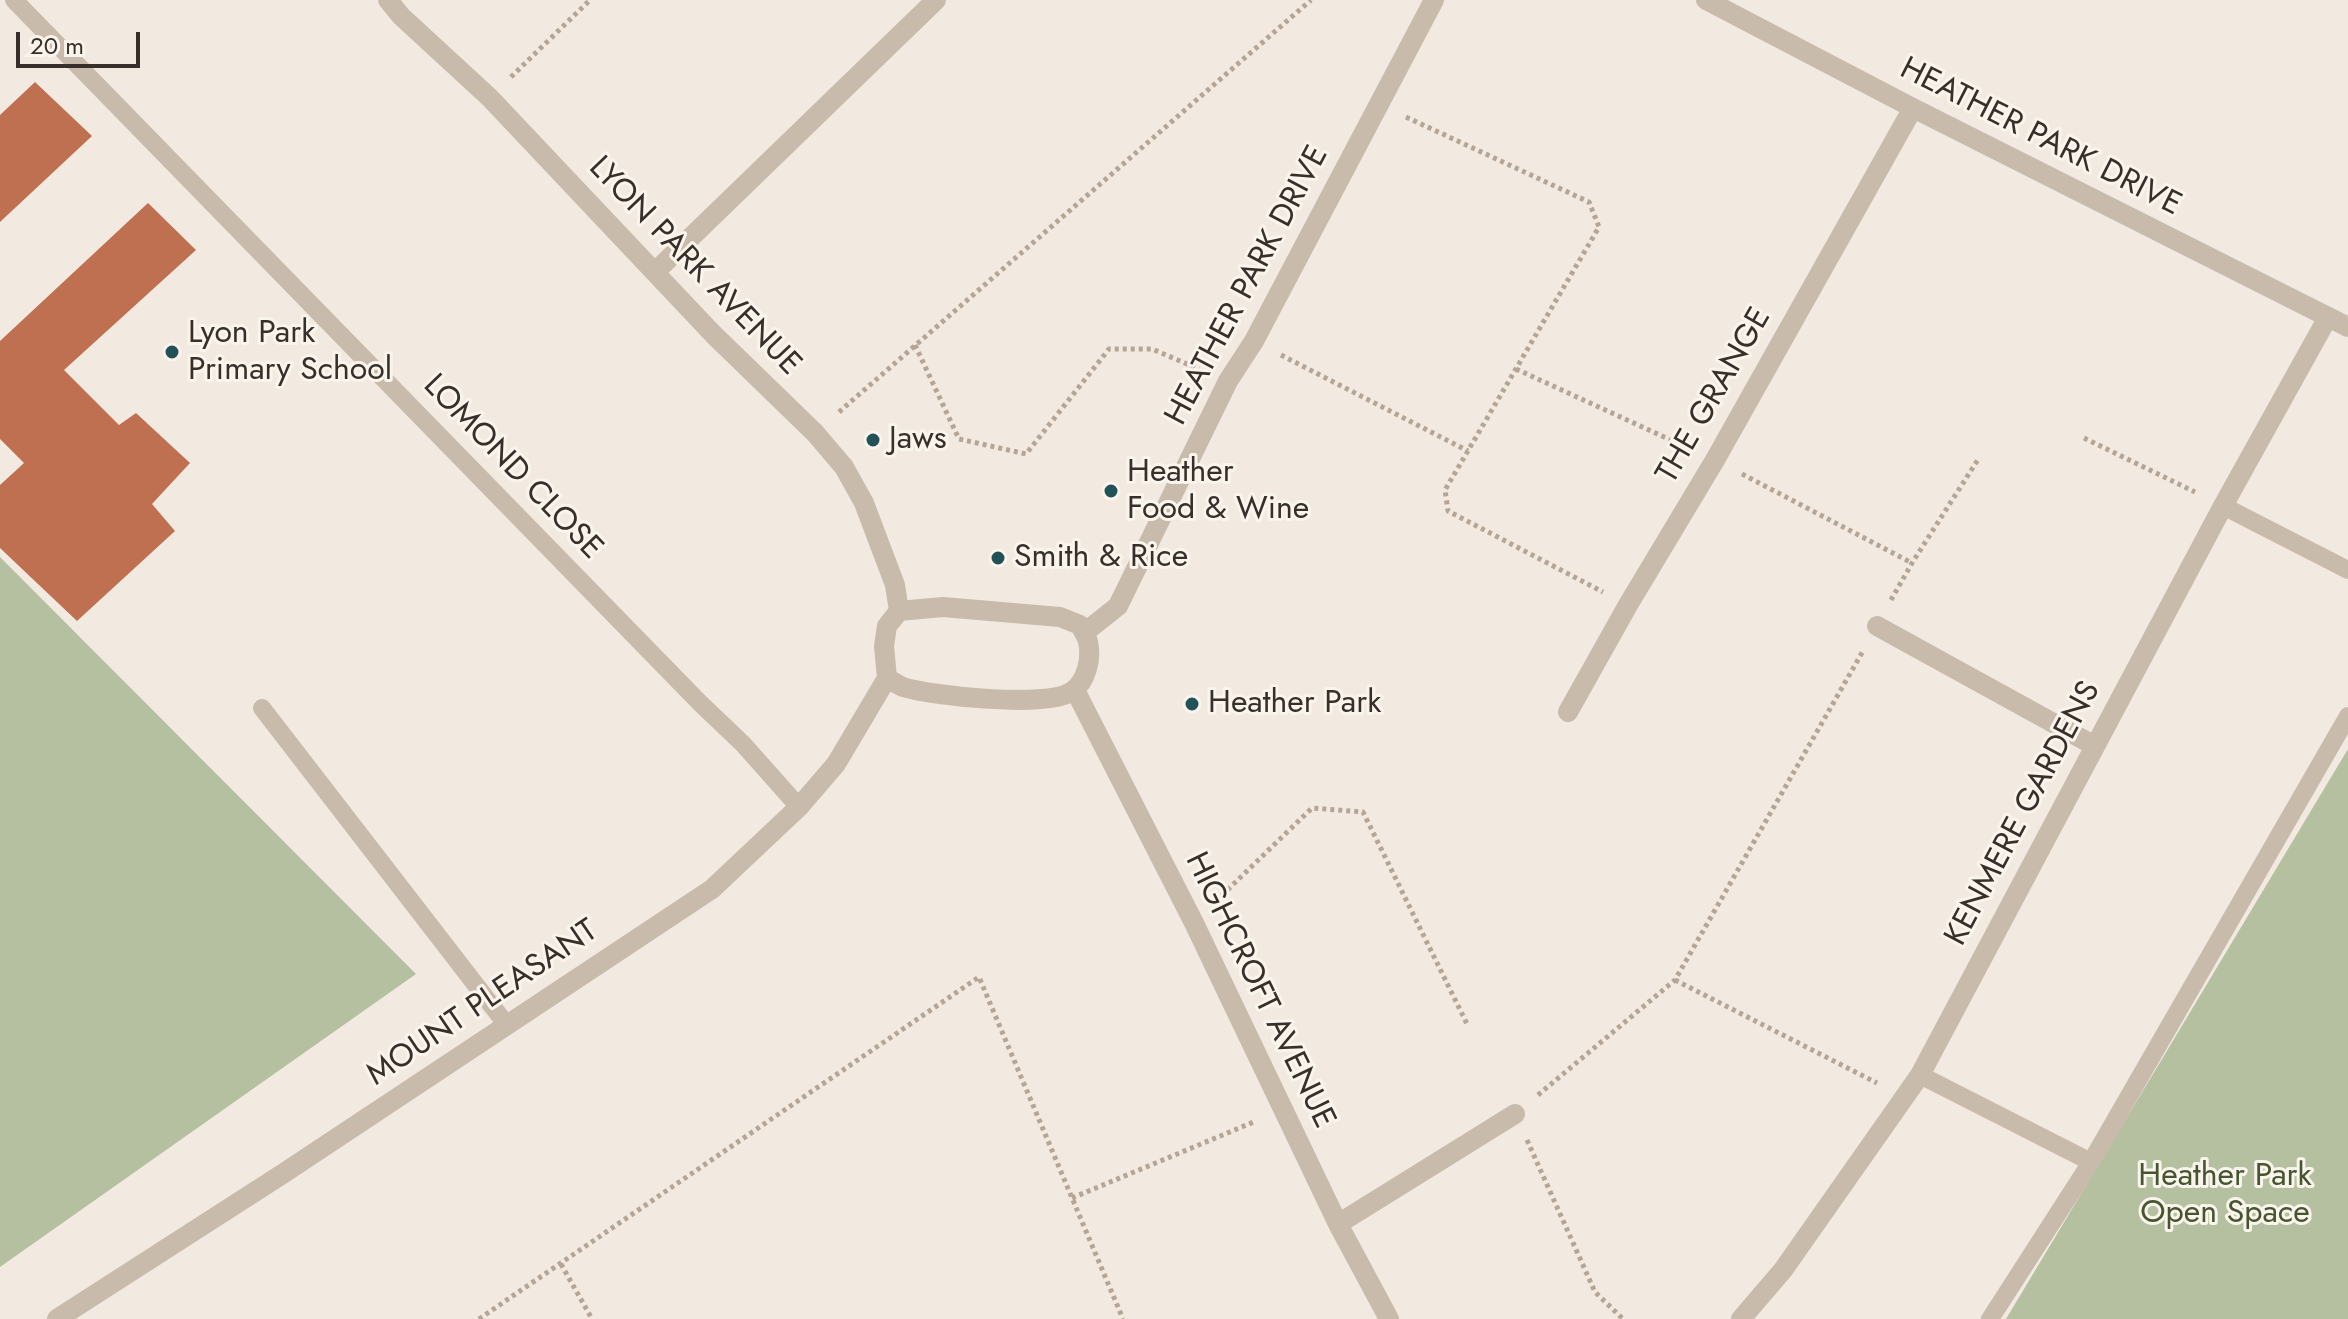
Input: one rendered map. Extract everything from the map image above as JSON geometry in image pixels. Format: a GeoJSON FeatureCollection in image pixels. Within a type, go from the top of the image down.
{"type":"FeatureCollection","features":[{"type":"Feature","properties":{"kind":"street","name":"LYON PARK AVENUE"},"geometry":{"type":"LineString","coordinates":[[388,0],[401,16],[490,98],[713,334],[815,433],[844,467],[864,503],[895,585],[899,611]]}},
{"type":"Feature","properties":{"kind":"street"},"geometry":{"type":"LineString","coordinates":[[655,272],[936,0]]}},
{"type":"Feature","properties":{"kind":"street","name":"HEATHER PARK DRIVE"},"geometry":{"type":"LineString","coordinates":[[1084,633],[1118,606],[1228,381],[1254,341],[1434,0]]}},
{"type":"Feature","properties":{"kind":"street","name":"HEATHER PARK DRIVE"},"geometry":{"type":"LineString","coordinates":[[1706,0],[2348,327]]}},
{"type":"Feature","properties":{"kind":"street","name":"THE GRANGE"},"geometry":{"type":"LineString","coordinates":[[1568,712],[1715,460],[1913,108]]}},
{"type":"Feature","properties":{"kind":"street","name":"KENMERE GARDENS"},"geometry":{"type":"LineString","coordinates":[[1741,1319],[1783,1270],[1920,1075],[2223,506],[2328,317]]}},
{"type":"Feature","properties":{"kind":"street"},"geometry":{"type":"LineString","coordinates":[[943,607],[1060,617],[1080,625],[1088,641],[1088,664],[1075,690],[1044,700],[940,694],[902,687],[887,678],[884,646],[887,626],[899,611],[943,607]]}},
{"type":"Feature","properties":{"kind":"street"},"geometry":{"type":"LineString","coordinates":[[1877,626],[2095,746]]}},
{"type":"Feature","properties":{"kind":"street","name":"MOUNT PLEASANT"},"geometry":{"type":"LineString","coordinates":[[57,1319],[284,1173],[712,889],[799,807],[836,764],[887,678]]}},
{"type":"Feature","properties":{"kind":"street","name":"HIGHCROFT AVENUE"},"geometry":{"type":"LineString","coordinates":[[1075,690],[1194,923],[1338,1224],[1389,1319]]}},
{"type":"Feature","properties":{"kind":"street"},"geometry":{"type":"LineString","coordinates":[[1338,1224],[1515,1114]]}},
{"type":"Feature","properties":{"kind":"lane","name":"LOMOND CLOSE"},"geometry":{"type":"LineString","coordinates":[[14,0],[743,744],[799,807]]}},
{"type":"Feature","properties":{"kind":"lane"},"geometry":{"type":"LineString","coordinates":[[2223,506],[2348,570]]}},
{"type":"Feature","properties":{"kind":"lane"},"geometry":{"type":"LineString","coordinates":[[262,708],[506,1024]]}},
{"type":"Feature","properties":{"kind":"lane"},"geometry":{"type":"LineString","coordinates":[[1990,1319],[2091,1162],[2348,716]]}},
{"type":"Feature","properties":{"kind":"lane"},"geometry":{"type":"LineString","coordinates":[[1920,1075],[2091,1162]]}},
{"type":"Feature","properties":{"kind":"path"},"geometry":{"type":"LineString","coordinates":[[490,98],[590,0]]}},
{"type":"Feature","properties":{"kind":"path"},"geometry":{"type":"LineString","coordinates":[[815,433],[1311,0]]}},
{"type":"Feature","properties":{"kind":"path"},"geometry":{"type":"LineString","coordinates":[[1380,104],[1589,202],[1599,227],[1445,490],[1448,511],[1628,605]]}},
{"type":"Feature","properties":{"kind":"path"},"geometry":{"type":"LineString","coordinates":[[1254,341],[1468,451]]}},
{"type":"Feature","properties":{"kind":"path"},"geometry":{"type":"LineString","coordinates":[[915,345],[959,439],[1026,454],[1109,349],[1152,349],[1228,381]]}},
{"type":"Feature","properties":{"kind":"path"},"geometry":{"type":"LineString","coordinates":[[2084,438],[2223,506]]}},
{"type":"Feature","properties":{"kind":"path"},"geometry":{"type":"LineString","coordinates":[[1623,1319],[1595,1292],[1515,1114],[1675,980],[1912,563],[1979,458]]}},
{"type":"Feature","properties":{"kind":"path"},"geometry":{"type":"LineString","coordinates":[[1194,923],[1312,808],[1363,812],[1468,1026]]}},
{"type":"Feature","properties":{"kind":"path"},"geometry":{"type":"LineString","coordinates":[[479,1319],[979,977],[1123,1319]]}},
{"type":"Feature","properties":{"kind":"path"},"geometry":{"type":"LineString","coordinates":[[1675,980],[1904,1097]]}},
{"type":"Feature","properties":{"kind":"path"},"geometry":{"type":"LineString","coordinates":[[1072,1198],[1283,1109]]}},
{"type":"Feature","properties":{"kind":"path"},"geometry":{"type":"LineString","coordinates":[[561,1264],[592,1319]]}},
{"type":"Feature","properties":{"kind":"green space"},"geometry":{"type":"Polygon","coordinates":[[[0,557],[416,974],[0,1267],[0,557]]]}},
{"type":"Feature","properties":{"kind":"green space","name":"Heather Park Open Space"},"geometry":{"type":"Polygon","coordinates":[[[2348,749],[2348,1319],[2006,1319],[2348,749]]]}},
{"type":"Feature","properties":{"kind":"building"},"geometry":{"type":"Polygon","coordinates":[[[35,82],[92,136],[0,222],[0,115],[35,82]]]}},
{"type":"Feature","properties":{"kind":"building"},"geometry":{"type":"Polygon","coordinates":[[[148,203],[196,250],[64,370],[119,425],[136,413],[190,463],[152,504],[175,531],[77,621],[0,548],[0,485],[24,463],[0,439],[0,341],[148,203]]]}},
{"type":"Feature","properties":{"kind":"place","name":"Lyon Park Primary School"},"geometry":{"type":"Point","coordinates":[172,352]}},
{"type":"Feature","properties":{"kind":"place","name":"Jaws"},"geometry":{"type":"Point","coordinates":[873,440]}},
{"type":"Feature","properties":{"kind":"place","name":"Heather Food & Wine"},"geometry":{"type":"Point","coordinates":[1111,491]}},
{"type":"Feature","properties":{"kind":"place","name":"Smith & Rice"},"geometry":{"type":"Point","coordinates":[998,558]}},
{"type":"Feature","properties":{"kind":"place","name":"Heather Park"},"geometry":{"type":"Point","coordinates":[1192,704]}}]}
